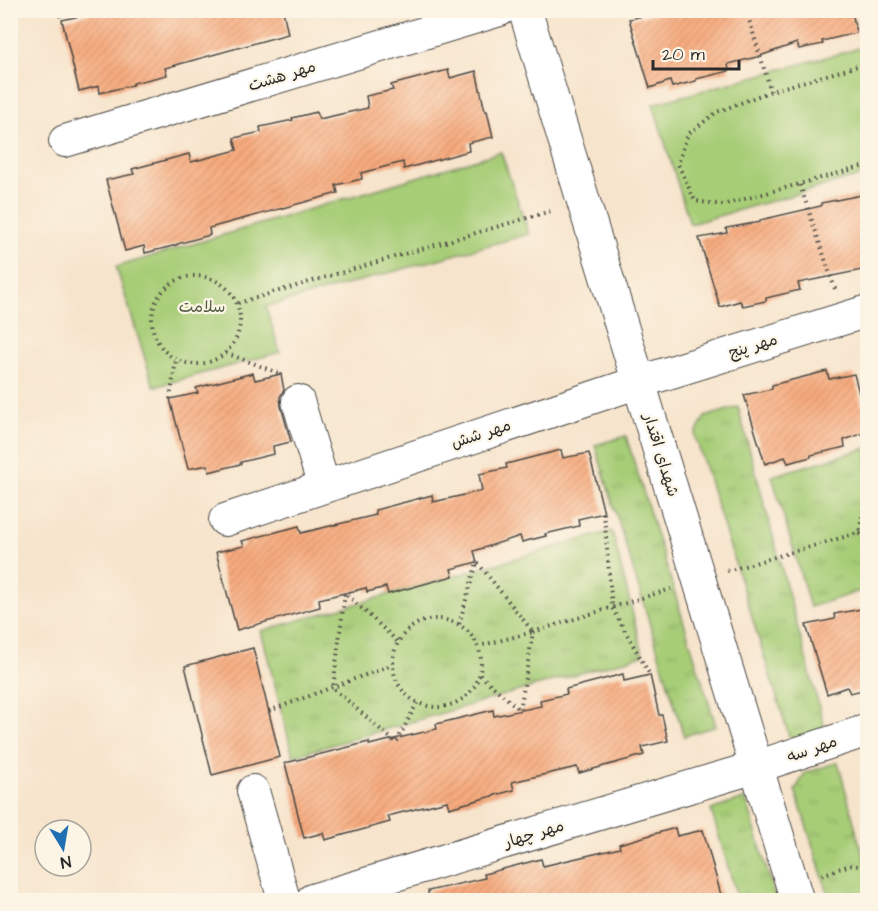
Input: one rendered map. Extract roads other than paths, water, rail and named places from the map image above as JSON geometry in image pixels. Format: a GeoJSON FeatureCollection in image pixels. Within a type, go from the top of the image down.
{"type":"FeatureCollection","features":[{"type":"Feature","properties":{"kind":"street","name":"مهر هشت"},"geometry":{"type":"LineString","coordinates":[[65,141],[500,10]]}},
{"type":"Feature","properties":{"kind":"street","name":"شهدای اقتدار"},"geometry":{"type":"LineString","coordinates":[[525,10],[794,892]]}},
{"type":"Feature","properties":{"kind":"street","name":"مهر پنج"},"geometry":{"type":"LineString","coordinates":[[639,382],[856,314]]}},
{"type":"Feature","properties":{"kind":"street","name":"مهر شش"},"geometry":{"type":"LineString","coordinates":[[225,520],[639,382]]}},
{"type":"Feature","properties":{"kind":"street"},"geometry":{"type":"LineString","coordinates":[[298,401],[324,487]]}},
{"type":"Feature","properties":{"kind":"street","name":"مهر سه"},"geometry":{"type":"LineString","coordinates":[[756,767],[867,730]]}},
{"type":"Feature","properties":{"kind":"street","name":"مهر چهار"},"geometry":{"type":"LineString","coordinates":[[312,900],[756,767]]}},
{"type":"Feature","properties":{"kind":"street"},"geometry":{"type":"LineString","coordinates":[[252,791],[284,900]]}},
{"type":"Feature","properties":{"kind":"park label","name":"سلامت"},"geometry":{"type":"Point","coordinates":[202,307]}}]}
